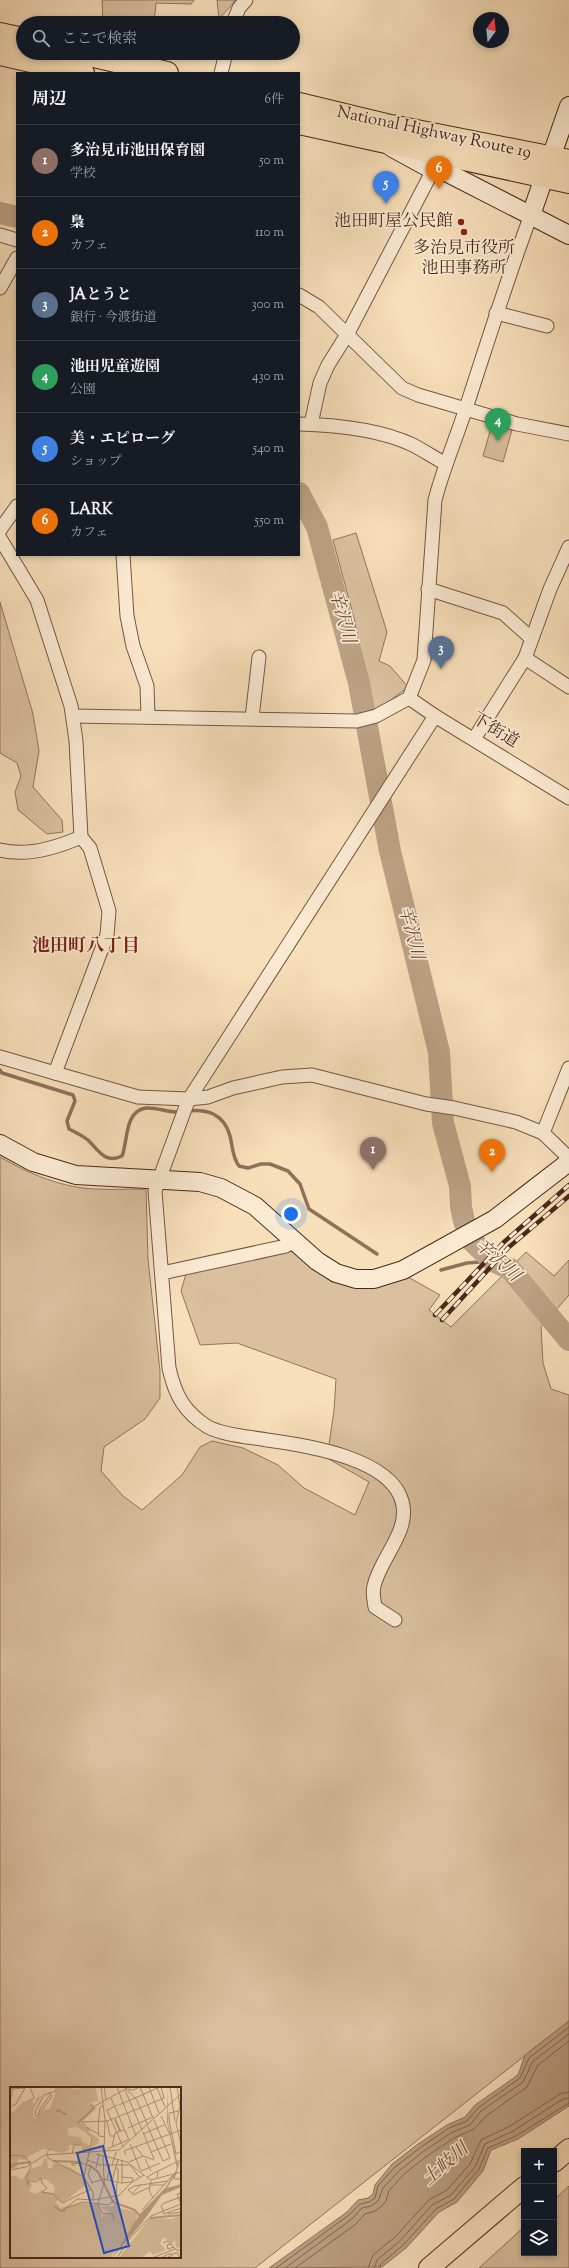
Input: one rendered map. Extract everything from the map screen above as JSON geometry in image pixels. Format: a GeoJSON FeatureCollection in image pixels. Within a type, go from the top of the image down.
{"type":"FeatureCollection","features":[{"type":"Feature","properties":{"kind":"highway"},"geometry":{"type":"LineString","coordinates":[[0,34],[16,37]]}},
{"type":"Feature","properties":{"kind":"highway"},"geometry":{"type":"LineString","coordinates":[[0,54],[16,58]]}},
{"type":"Feature","properties":{"kind":"highway"},"geometry":{"type":"LineString","coordinates":[[27,60],[80,72]]}},
{"type":"Feature","properties":{"kind":"highway"},"geometry":{"type":"LineString","coordinates":[[112,60],[163,72]]}},
{"type":"Feature","properties":{"kind":"highway","name":"National Highway Route 19"},"geometry":{"type":"LineString","coordinates":[[300,104],[386,125],[560,159]]}},
{"type":"Feature","properties":{"kind":"highway","name":"National Highway Route 19"},"geometry":{"type":"LineString","coordinates":[[300,123],[569,182]]}},
{"type":"Feature","properties":{"kind":"main road"},"geometry":{"type":"LineString","coordinates":[[557,2159],[569,2149]]}},
{"type":"Feature","properties":{"kind":"main road"},"geometry":{"type":"LineString","coordinates":[[429,2268],[521,2190]]}},
{"type":"Feature","properties":{"kind":"street"},"geometry":{"type":"LineString","coordinates":[[236,16],[239,8],[246,0]]}},
{"type":"Feature","properties":{"kind":"street"},"geometry":{"type":"LineString","coordinates":[[221,72],[224,60]]}},
{"type":"Feature","properties":{"kind":"street"},"geometry":{"type":"LineString","coordinates":[[74,716],[357,720],[376,716],[409,698],[424,660],[435,500],[496,313],[544,177],[560,159],[569,106]]}},
{"type":"Feature","properties":{"kind":"street"},"geometry":{"type":"LineString","coordinates":[[381,142],[433,170],[448,173],[569,235]]}},
{"type":"Feature","properties":{"kind":"street"},"geometry":{"type":"LineString","coordinates":[[433,170],[348,333],[328,365],[305,424],[353,429],[393,437],[414,446],[446,464]]}},
{"type":"Feature","properties":{"kind":"street"},"geometry":{"type":"LineString","coordinates":[[0,235],[16,240]]}},
{"type":"Feature","properties":{"kind":"street"},"geometry":{"type":"LineString","coordinates":[[0,288],[16,260]]}},
{"type":"Feature","properties":{"kind":"street"},"geometry":{"type":"LineString","coordinates":[[300,295],[319,307],[348,333],[402,388],[418,395],[517,424],[569,434]]}},
{"type":"Feature","properties":{"kind":"street"},"geometry":{"type":"LineString","coordinates":[[496,313],[547,326]]}},
{"type":"Feature","properties":{"kind":"street"},"geometry":{"type":"LineString","coordinates":[[0,530],[16,507]]}},
{"type":"Feature","properties":{"kind":"street"},"geometry":{"type":"LineString","coordinates":[[0,538],[37,600],[74,716],[81,837],[90,848],[109,911],[107,935],[55,1073]]}},
{"type":"Feature","properties":{"kind":"street"},"geometry":{"type":"LineString","coordinates":[[474,739],[525,658],[531,638],[569,547]]}},
{"type":"Feature","properties":{"kind":"street"},"geometry":{"type":"LineString","coordinates":[[124,556],[127,616],[133,646],[147,686],[148,716]]}},
{"type":"Feature","properties":{"kind":"street"},"geometry":{"type":"LineString","coordinates":[[428,589],[503,613],[531,638]]}},
{"type":"Feature","properties":{"kind":"street"},"geometry":{"type":"LineString","coordinates":[[252,718],[259,657]]}},
{"type":"Feature","properties":{"kind":"street"},"geometry":{"type":"LineString","coordinates":[[525,658],[569,687]]}},
{"type":"Feature","properties":{"kind":"street","name":"下街道"},"geometry":{"type":"LineString","coordinates":[[409,698],[435,716],[567,792]]}},
{"type":"Feature","properties":{"kind":"street"},"geometry":{"type":"LineString","coordinates":[[395,1620],[375,1607],[373,1587],[379,1569],[398,1536],[402,1520],[403,1503],[398,1490],[374,1469],[358,1461],[298,1444],[240,1436],[210,1428],[200,1421],[180,1402],[173,1386],[169,1368],[155,1191],[186,1107],[435,716]]}},
{"type":"Feature","properties":{"kind":"street"},"geometry":{"type":"LineString","coordinates":[[0,850],[32,852],[62,846],[81,837]]}},
{"type":"Feature","properties":{"kind":"street"},"geometry":{"type":"LineString","coordinates":[[0,1057],[138,1097],[186,1107],[208,1097],[234,1088],[282,1077],[312,1075],[431,1105],[454,1108],[516,1122],[543,1133],[569,1158]]}},
{"type":"Feature","properties":{"kind":"street"},"geometry":{"type":"LineString","coordinates":[[543,1133],[569,1068]]}},
{"type":"Feature","properties":{"kind":"street"},"geometry":{"type":"LineString","coordinates":[[0,1144],[32,1162],[76,1175],[200,1182],[221,1188],[255,1206],[317,1261],[336,1273],[356,1279],[374,1279],[403,1270],[494,1218],[569,1162]]}},
{"type":"Feature","properties":{"kind":"street"},"geometry":{"type":"LineString","coordinates":[[162,1273],[286,1246],[293,1239]]}},
{"type":"Feature","properties":{"kind":"shaded area"},"geometry":{"type":"Polygon","coordinates":[[[102,0],[194,0],[191,4],[156,3],[155,16],[103,16],[102,0]]]}},
{"type":"Feature","properties":{"kind":"shaded area"},"geometry":{"type":"Polygon","coordinates":[[[217,0],[236,0],[222,16],[219,16],[217,0]]]}},
{"type":"Feature","properties":{"kind":"shaded area"},"geometry":{"type":"Polygon","coordinates":[[[493,421],[513,426],[503,462],[483,456],[493,421]]]}},
{"type":"Feature","properties":{"kind":"shaded area"},"geometry":{"type":"Polygon","coordinates":[[[356,533],[387,632],[379,661],[390,666],[408,687],[383,706],[372,711],[354,618],[333,540],[356,533]]]}},
{"type":"Feature","properties":{"kind":"shaded area"},"geometry":{"type":"Polygon","coordinates":[[[0,602],[33,714],[39,751],[33,787],[62,820],[63,832],[47,834],[18,810],[15,792],[21,776],[17,763],[0,753],[0,602]]]}},
{"type":"Feature","properties":{"kind":"shaded area"},"geometry":{"type":"Polygon","coordinates":[[[0,1157],[46,1179],[71,1186],[102,1189],[146,1189],[148,1259],[160,1371],[160,1398],[145,1419],[104,1447],[101,1471],[123,1496],[142,1510],[182,1475],[200,1447],[212,1441],[243,1448],[278,1465],[304,1488],[355,1515],[369,1482],[327,1458],[334,1410],[336,1379],[237,1343],[200,1345],[181,1291],[188,1267],[286,1246],[315,1270],[342,1284],[356,1287],[371,1286],[408,1277],[440,1295],[429,1310],[451,1327],[526,1252],[554,1276],[569,1260],[569,1295],[541,1327],[543,1363],[551,1389],[569,1395],[569,2021],[255,2268],[0,2268],[0,1157]]]}},
{"type":"Feature","properties":{"kind":"shaded area"},"geometry":{"type":"Polygon","coordinates":[[[569,2186],[569,2268],[479,2268],[521,2230],[521,2256],[557,2256],[557,2197],[569,2186]]]}},
{"type":"Feature","properties":{"kind":"water","name":"土岐川"},"geometry":{"type":"Polygon","coordinates":[[[569,2021],[569,2106],[518,2139],[491,2150],[483,2171],[457,2202],[439,2212],[406,2248],[382,2267],[269,2268],[347,2212],[358,2200],[368,2198],[373,2194],[375,2185],[392,2164],[418,2144],[447,2125],[465,2117],[475,2105],[518,2075],[525,2055],[569,2021]]]}},
{"type":"Feature","properties":{"kind":"waterway","name":"辛沢川"},"geometry":{"type":"LineString","coordinates":[[0,213],[16,217]]}},
{"type":"Feature","properties":{"kind":"waterway","name":"辛沢川"},"geometry":{"type":"LineString","coordinates":[[300,495],[317,527],[359,683],[390,851],[439,1052],[443,1123],[460,1186],[461,1207],[464,1221],[472,1241],[493,1261],[510,1269],[569,1340]]}},
{"type":"Feature","properties":{"kind":"waterway"},"geometry":{"type":"LineString","coordinates":[[0,1070],[2,1073],[73,1095],[75,1101],[67,1121],[69,1129],[88,1140],[103,1155],[111,1158],[122,1156],[130,1121],[139,1110],[154,1108],[172,1112],[181,1112]]}},
{"type":"Feature","properties":{"kind":"waterway"},"geometry":{"type":"LineString","coordinates":[[187,1111],[202,1111],[214,1114],[224,1123],[227,1129],[234,1155],[239,1166],[248,1168],[261,1164],[270,1164],[288,1171],[300,1184],[309,1209],[377,1254]]}},
{"type":"Feature","properties":{"kind":"waterway"},"geometry":{"type":"LineString","coordinates":[[441,1270],[467,1263],[493,1261]]}},
{"type":"Feature","properties":{"kind":"railway"},"geometry":{"type":"LineString","coordinates":[[435,1315],[504,1242],[569,1185]]}},
{"type":"Feature","properties":{"kind":"railway"},"geometry":{"type":"LineString","coordinates":[[442,1320],[509,1247],[569,1196]]}},
{"type":"Feature","properties":{"kind":"place","name":"LARK"},"geometry":{"type":"Point","coordinates":[439,189]}},
{"type":"Feature","properties":{"kind":"place","name":"美・エピローグ"},"geometry":{"type":"Point","coordinates":[386,204]}},
{"type":"Feature","properties":{"kind":"place","name":"池田町屋公民館"},"geometry":{"type":"Point","coordinates":[461,222]}},
{"type":"Feature","properties":{"kind":"place","name":"多治見市役所 池田事務所"},"geometry":{"type":"Point","coordinates":[464,232]}},
{"type":"Feature","properties":{"kind":"place","name":"池田児童遊園"},"geometry":{"type":"Point","coordinates":[498,441]}},
{"type":"Feature","properties":{"kind":"place","name":"JAとうと"},"geometry":{"type":"Point","coordinates":[441,669]}},
{"type":"Feature","properties":{"kind":"place","name":"多治見市池田保育園"},"geometry":{"type":"Point","coordinates":[373,1170]}},
{"type":"Feature","properties":{"kind":"place","name":"梟"},"geometry":{"type":"Point","coordinates":[492,1172]}},
{"type":"Feature","properties":{"kind":"district","name":"池田町八丁目"},"geometry":{"type":"Point","coordinates":[86,947]}}]}
